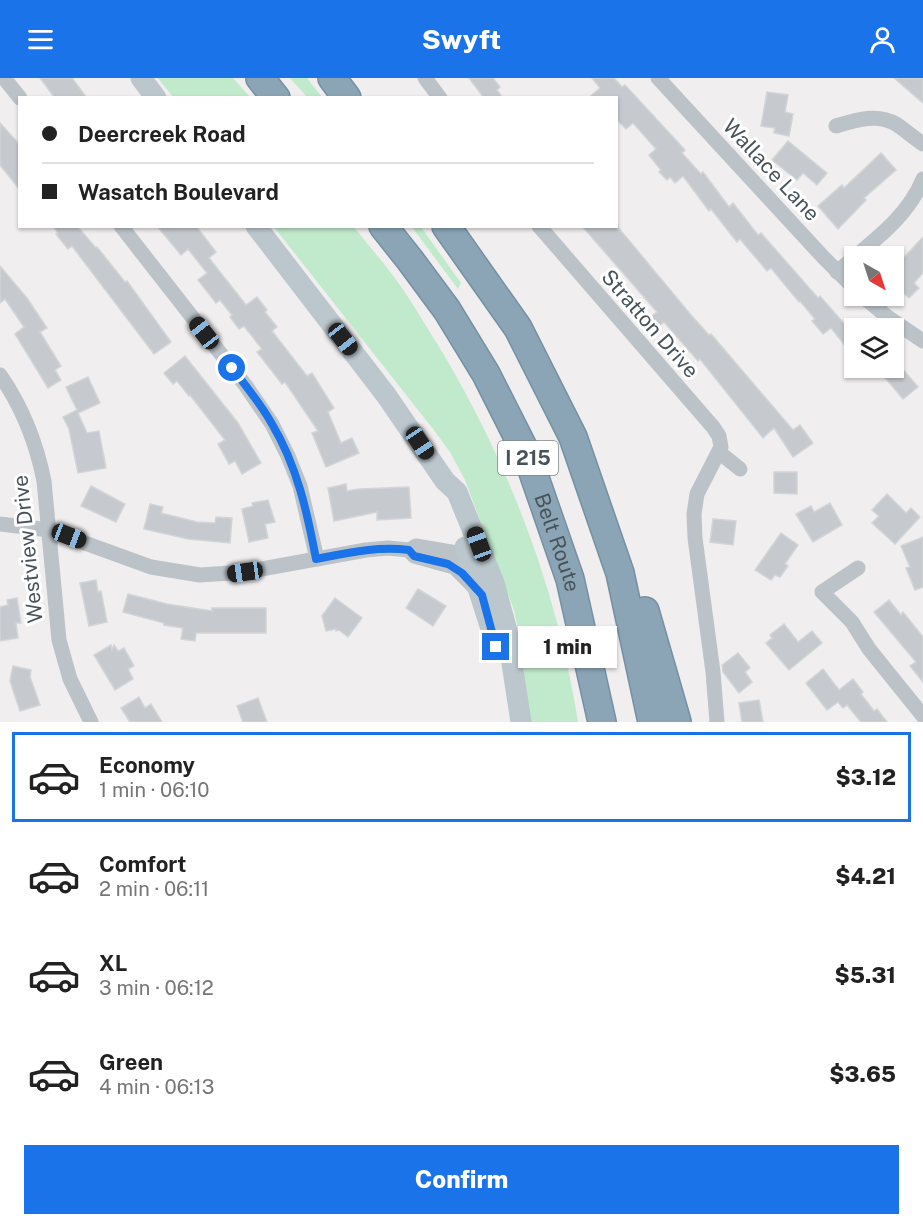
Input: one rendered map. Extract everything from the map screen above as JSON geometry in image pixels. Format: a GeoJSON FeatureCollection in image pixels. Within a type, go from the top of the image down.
{"type":"FeatureCollection","features":[{"type":"Feature","properties":{"kind":"highway"},"geometry":{"type":"LineString","coordinates":[[260,78],[274,96]]}},
{"type":"Feature","properties":{"kind":"highway"},"geometry":{"type":"LineString","coordinates":[[332,78],[346,96]]}},
{"type":"Feature","properties":{"kind":"highway","name":"Belt Route"},"geometry":{"type":"LineString","coordinates":[[385,228],[447,310],[486,374],[527,455],[570,579],[602,722]]}},
{"type":"Feature","properties":{"kind":"highway","name":"I 215"},"geometry":{"type":"LineString","coordinates":[[447,228],[518,328],[573,437],[620,573],[651,722]]}},
{"type":"Feature","properties":{"kind":"highway"},"geometry":{"type":"LineString","coordinates":[[573,437],[633,570],[677,722]]}},
{"type":"Feature","properties":{"kind":"street"},"geometry":{"type":"LineString","coordinates":[[4,78],[18,96]]}},
{"type":"Feature","properties":{"kind":"street"},"geometry":{"type":"LineString","coordinates":[[141,78],[154,96]]}},
{"type":"Feature","properties":{"kind":"street"},"geometry":{"type":"LineString","coordinates":[[425,78],[438,96]]}},
{"type":"Feature","properties":{"kind":"street","name":"Wallace Lane"},"geometry":{"type":"LineString","coordinates":[[658,78],[844,279]]}},
{"type":"Feature","properties":{"kind":"street"},"geometry":{"type":"LineString","coordinates":[[836,126],[861,119],[879,118],[892,122],[923,144]]}},
{"type":"Feature","properties":{"kind":"street"},"geometry":{"type":"LineString","coordinates":[[837,272],[904,212],[915,197],[923,179]]}},
{"type":"Feature","properties":{"kind":"street"},"geometry":{"type":"LineString","coordinates":[[123,228],[250,392],[272,424],[300,486],[316,559]]}},
{"type":"Feature","properties":{"kind":"street"},"geometry":{"type":"LineString","coordinates":[[258,228],[386,394],[445,481],[446,498],[476,557],[494,583],[507,631],[520,722]]}},
{"type":"Feature","properties":{"kind":"street","name":"Stratton Drive"},"geometry":{"type":"LineString","coordinates":[[541,228],[713,427],[720,441],[720,453]]}},
{"type":"Feature","properties":{"kind":"street"},"geometry":{"type":"LineString","coordinates":[[874,306],[923,341]]}},
{"type":"Feature","properties":{"kind":"street","name":"Westview Drive"},"geometry":{"type":"LineString","coordinates":[[0,375],[19,405],[34,439],[44,481],[59,640],[70,679],[91,722]]}},
{"type":"Feature","properties":{"kind":"street"},"geometry":{"type":"LineString","coordinates":[[717,722],[694,514],[697,494],[720,453],[740,469]]}},
{"type":"Feature","properties":{"kind":"street"},"geometry":{"type":"LineString","coordinates":[[0,524],[50,530],[151,567],[184,574],[231,574],[377,548],[409,550],[416,546],[476,557]]}},
{"type":"Feature","properties":{"kind":"street"},"geometry":{"type":"LineString","coordinates":[[409,550],[414,556],[454,567],[482,595]]}},
{"type":"Feature","properties":{"kind":"street"},"geometry":{"type":"LineString","coordinates":[[476,557],[482,595],[496,647],[506,722]]}},
{"type":"Feature","properties":{"kind":"street"},"geometry":{"type":"LineString","coordinates":[[858,568],[822,591],[852,622],[869,649],[923,716]]}},
{"type":"Feature","properties":{"kind":"green space"},"geometry":{"type":"Polygon","coordinates":[[[158,78],[233,78],[249,96],[172,96],[158,78]]]}},
{"type":"Feature","properties":{"kind":"green space"},"geometry":{"type":"Polygon","coordinates":[[[290,78],[307,78],[321,96],[306,96],[290,78]]]}},
{"type":"Feature","properties":{"kind":"green space"},"geometry":{"type":"Polygon","coordinates":[[[275,228],[355,228],[399,284],[438,345],[486,434],[508,480],[526,527],[557,623],[578,722],[528,722],[522,649],[514,610],[465,480],[450,452],[275,228]]]}},
{"type":"Feature","properties":{"kind":"green space"},"geometry":{"type":"Polygon","coordinates":[[[413,228],[422,228],[461,283],[458,289],[413,228]]]}},
{"type":"Feature","properties":{"kind":"building"},"geometry":{"type":"Polygon","coordinates":[[[40,78],[72,78],[86,96],[54,96],[40,78]]]}},
{"type":"Feature","properties":{"kind":"building"},"geometry":{"type":"Polygon","coordinates":[[[469,78],[493,78],[500,87],[497,90],[502,96],[482,96],[469,78]]]}},
{"type":"Feature","properties":{"kind":"building"},"geometry":{"type":"Polygon","coordinates":[[[592,78],[614,78],[622,87],[625,85],[685,150],[682,153],[701,174],[703,172],[729,207],[733,203],[758,235],[761,233],[818,298],[820,296],[844,324],[844,344],[831,328],[823,334],[812,321],[815,319],[771,268],[767,271],[740,239],[737,242],[711,209],[709,211],[683,176],[675,183],[670,177],[667,180],[659,172],[661,170],[649,155],[656,149],[633,123],[626,129],[618,121],[618,96],[590,96],[600,88],[592,78]]]}},
{"type":"Feature","properties":{"kind":"building"},"geometry":{"type":"Polygon","coordinates":[[[894,78],[923,78],[923,103],[894,78]]]}},
{"type":"Feature","properties":{"kind":"building"},"geometry":{"type":"Polygon","coordinates":[[[767,92],[788,95],[785,112],[793,114],[789,136],[774,133],[775,128],[761,126],[767,92]]]}},
{"type":"Feature","properties":{"kind":"building"},"geometry":{"type":"Polygon","coordinates":[[[0,123],[18,143],[18,188],[0,165],[0,123]]]}},
{"type":"Feature","properties":{"kind":"building"},"geometry":{"type":"Polygon","coordinates":[[[788,141],[827,173],[817,185],[803,173],[797,180],[772,160],[788,141]]]}},
{"type":"Feature","properties":{"kind":"building"},"geometry":{"type":"Polygon","coordinates":[[[881,153],[896,170],[864,198],[866,200],[838,229],[818,206],[842,185],[844,188],[881,153]]]}},
{"type":"Feature","properties":{"kind":"building"},"geometry":{"type":"Polygon","coordinates":[[[618,227],[691,315],[709,335],[711,334],[793,430],[800,425],[813,443],[793,457],[774,428],[763,438],[700,359],[698,361],[664,322],[659,326],[651,317],[657,312],[584,228],[618,227]]]}},
{"type":"Feature","properties":{"kind":"building"},"geometry":{"type":"Polygon","coordinates":[[[54,228],[79,228],[125,282],[127,281],[171,342],[154,354],[72,246],[68,249],[56,234],[58,233],[54,228]]]}},
{"type":"Feature","properties":{"kind":"building"},"geometry":{"type":"Polygon","coordinates":[[[159,228],[198,228],[216,252],[209,258],[246,305],[257,297],[277,327],[272,331],[307,376],[312,373],[334,408],[328,412],[341,443],[352,438],[359,453],[326,467],[312,433],[318,431],[285,382],[282,384],[257,352],[262,349],[244,326],[239,329],[230,317],[232,315],[220,300],[216,303],[198,280],[207,273],[188,249],[181,255],[159,228]]]}},
{"type":"Feature","properties":{"kind":"building"},"geometry":{"type":"Polygon","coordinates":[[[923,237],[923,273],[914,283],[919,288],[909,298],[904,293],[904,257],[923,237]]]}},
{"type":"Feature","properties":{"kind":"building"},"geometry":{"type":"Polygon","coordinates":[[[0,266],[27,298],[47,328],[40,332],[61,366],[55,370],[61,380],[48,388],[15,334],[24,327],[5,299],[0,303],[0,266]]]}},
{"type":"Feature","properties":{"kind":"building"},"geometry":{"type":"Polygon","coordinates":[[[185,356],[238,423],[261,463],[242,474],[235,461],[229,464],[218,444],[225,440],[190,395],[177,381],[173,384],[164,373],[185,356]]]}},
{"type":"Feature","properties":{"kind":"building"},"geometry":{"type":"Polygon","coordinates":[[[904,371],[918,387],[903,399],[885,378],[904,378],[904,371]]]}},
{"type":"Feature","properties":{"kind":"building"},"geometry":{"type":"Polygon","coordinates":[[[88,377],[100,403],[78,413],[87,433],[99,431],[106,468],[78,473],[69,429],[63,417],[77,410],[66,387],[88,377]]]}},
{"type":"Feature","properties":{"kind":"building"},"geometry":{"type":"Polygon","coordinates":[[[774,472],[797,472],[797,494],[774,493],[774,472]]]}},
{"type":"Feature","properties":{"kind":"building"},"geometry":{"type":"Polygon","coordinates":[[[346,484],[347,491],[409,487],[411,518],[377,520],[377,512],[334,521],[328,488],[346,484]]]}},
{"type":"Feature","properties":{"kind":"building"},"geometry":{"type":"Polygon","coordinates":[[[91,486],[125,504],[116,522],[81,506],[91,486]]]}},
{"type":"Feature","properties":{"kind":"building"},"geometry":{"type":"Polygon","coordinates":[[[887,494],[906,513],[911,508],[920,517],[895,544],[872,523],[879,516],[872,510],[887,494]]]}},
{"type":"Feature","properties":{"kind":"building"},"geometry":{"type":"Polygon","coordinates":[[[268,500],[275,522],[265,524],[268,538],[249,542],[242,509],[253,506],[252,503],[268,500]]]}},
{"type":"Feature","properties":{"kind":"building"},"geometry":{"type":"Polygon","coordinates":[[[830,503],[842,525],[813,542],[796,514],[811,506],[814,512],[830,503]]]}},
{"type":"Feature","properties":{"kind":"building"},"geometry":{"type":"Polygon","coordinates":[[[150,504],[163,507],[161,513],[197,522],[215,523],[216,517],[232,518],[230,543],[188,539],[144,529],[150,504]]]}},
{"type":"Feature","properties":{"kind":"building"},"geometry":{"type":"Polygon","coordinates":[[[713,519],[736,521],[733,545],[710,542],[713,519]]]}},
{"type":"Feature","properties":{"kind":"building"},"geometry":{"type":"Polygon","coordinates":[[[781,533],[798,545],[785,564],[788,566],[780,577],[775,575],[771,580],[755,570],[781,533]]]}},
{"type":"Feature","properties":{"kind":"building"},"geometry":{"type":"Polygon","coordinates":[[[923,537],[923,587],[915,590],[906,568],[910,567],[901,546],[923,537]]]}},
{"type":"Feature","properties":{"kind":"building"},"geometry":{"type":"Polygon","coordinates":[[[96,580],[98,592],[101,591],[107,622],[89,626],[80,583],[96,580]]]}},
{"type":"Feature","properties":{"kind":"building"},"geometry":{"type":"Polygon","coordinates":[[[418,589],[446,606],[433,626],[406,608],[418,589]]]}},
{"type":"Feature","properties":{"kind":"building"},"geometry":{"type":"Polygon","coordinates":[[[128,594],[167,604],[212,611],[212,608],[266,608],[266,633],[196,633],[195,641],[181,639],[183,628],[164,625],[164,623],[123,612],[128,594]]]}},
{"type":"Feature","properties":{"kind":"building"},"geometry":{"type":"Polygon","coordinates":[[[17,598],[21,623],[16,623],[18,638],[0,641],[0,607],[8,605],[7,600],[17,598]]]}},
{"type":"Feature","properties":{"kind":"building"},"geometry":{"type":"Polygon","coordinates":[[[335,598],[362,618],[348,637],[336,629],[326,631],[322,616],[335,598]]]}},
{"type":"Feature","properties":{"kind":"building"},"geometry":{"type":"Polygon","coordinates":[[[889,600],[901,615],[903,612],[923,637],[923,682],[910,666],[916,662],[874,612],[889,600]]]}},
{"type":"Feature","properties":{"kind":"building"},"geometry":{"type":"Polygon","coordinates":[[[784,624],[798,642],[812,631],[822,643],[789,670],[766,643],[772,638],[770,635],[784,624]]]}},
{"type":"Feature","properties":{"kind":"building"},"geometry":{"type":"Polygon","coordinates":[[[111,645],[112,650],[114,645],[118,651],[124,648],[134,666],[128,669],[133,679],[115,690],[94,655],[111,645]]]}},
{"type":"Feature","properties":{"kind":"building"},"geometry":{"type":"Polygon","coordinates":[[[738,653],[750,668],[745,672],[752,682],[739,693],[723,672],[722,665],[738,653]]]}},
{"type":"Feature","properties":{"kind":"building"},"geometry":{"type":"Polygon","coordinates":[[[13,666],[31,670],[30,677],[40,705],[20,711],[10,681],[13,666]]]}},
{"type":"Feature","properties":{"kind":"building"},"geometry":{"type":"Polygon","coordinates":[[[823,669],[839,690],[853,679],[874,711],[877,709],[887,722],[861,722],[847,705],[843,708],[838,702],[827,710],[806,683],[823,669]]]}},
{"type":"Feature","properties":{"kind":"building"},"geometry":{"type":"Polygon","coordinates":[[[139,697],[145,708],[151,704],[162,722],[130,722],[121,708],[139,697]]]}},
{"type":"Feature","properties":{"kind":"building"},"geometry":{"type":"Polygon","coordinates":[[[258,698],[267,722],[243,722],[237,706],[258,698]]]}},
{"type":"Feature","properties":{"kind":"building"},"geometry":{"type":"Polygon","coordinates":[[[759,700],[763,722],[742,722],[739,703],[759,700]]]}},
{"type":"Feature","properties":{"kind":"route"},"geometry":{"type":"LineString","coordinates":[[232,368],[272,424],[288,456],[305,504],[316,559],[377,548],[409,550],[414,556],[448,564],[462,573],[482,595],[496,647]]}}]}
